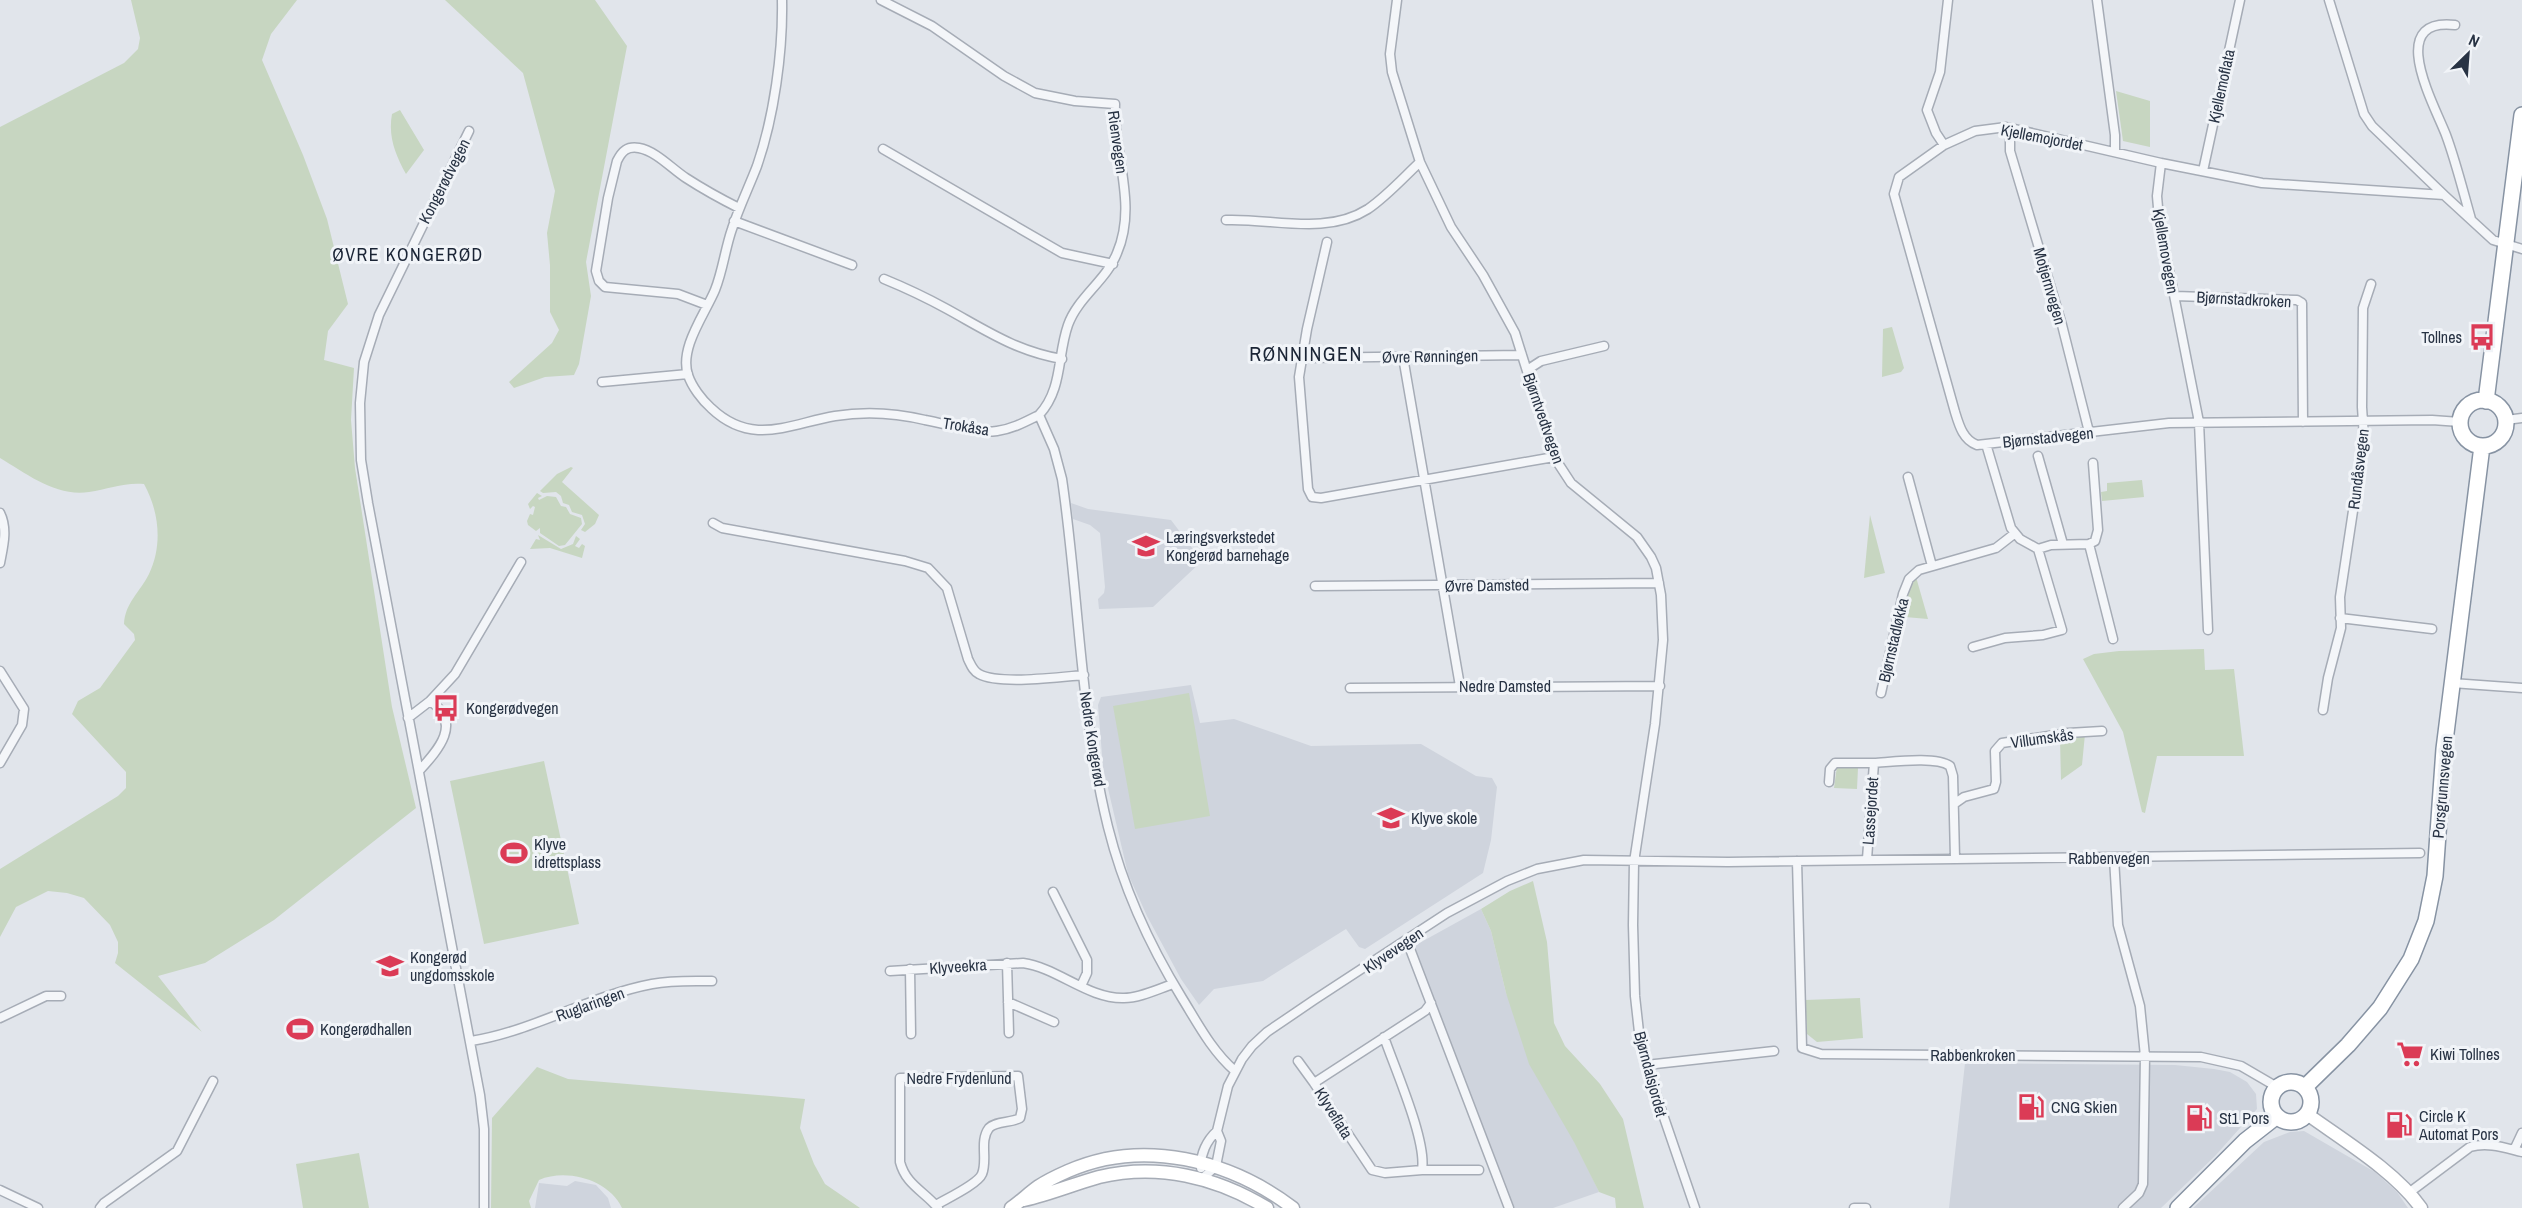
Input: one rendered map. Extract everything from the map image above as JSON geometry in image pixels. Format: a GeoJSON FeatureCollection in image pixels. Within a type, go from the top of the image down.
{"type":"FeatureCollection","features":[{"type":"Feature","properties":{"kind":"highway"},"geometry":{"type":"LineString","coordinates":[[2486,401],[2522,115]]}},
{"type":"Feature","properties":{"kind":"highway"},"geometry":{"type":"LineString","coordinates":[[2486,401],[2501,409],[2506,420],[2506,427],[2500,439],[2495,443],[2482,446],[2475,445],[2464,436],[2460,422],[2469,406],[2486,401]]}},
{"type":"Feature","properties":{"kind":"highway","name":"Porsgrunnsvegen"},"geometry":{"type":"LineString","coordinates":[[2305,1087],[2348,1045],[2380,1008],[2403,975],[2419,941],[2431,903],[2452,683],[2482,446]]}},
{"type":"Feature","properties":{"kind":"highway"},"geometry":{"type":"LineString","coordinates":[[2294,1081],[2305,1087],[2311,1097],[2307,1114],[2294,1122],[2287,1122],[2277,1116],[2270,1104],[2277,1087],[2282,1083],[2294,1081]]}},
{"type":"Feature","properties":{"kind":"highway"},"geometry":{"type":"LineString","coordinates":[[2178,1208],[2246,1142],[2277,1116]]}},
{"type":"Feature","properties":{"kind":"main road"},"geometry":{"type":"LineString","coordinates":[[2307,1114],[2410,1192],[2421,1208]]}},
{"type":"Feature","properties":{"kind":"main road"},"geometry":{"type":"LineString","coordinates":[[1011,1208],[1040,1185],[1070,1170],[1104,1160],[1154,1156],[1216,1166],[1262,1187],[1293,1208]]}},
{"type":"Feature","properties":{"kind":"main road"},"geometry":{"type":"LineString","coordinates":[[1023,1200],[1098,1178],[1128,1172],[1172,1173],[1203,1178],[1230,1188],[1267,1208]]}},
{"type":"Feature","properties":{"kind":"street"},"geometry":{"type":"LineString","coordinates":[[602,382],[688,374],[690,345],[720,275],[734,221],[757,166],[770,109],[782,22],[782,0]]}},
{"type":"Feature","properties":{"kind":"street","name":"Rienvegen"},"geometry":{"type":"LineString","coordinates":[[881,0],[926,22],[1004,76],[1035,93],[1075,101],[1115,104],[1115,132],[1125,199],[1122,239],[1113,264],[1075,311],[1067,328],[1054,392],[1039,415]]}},
{"type":"Feature","properties":{"kind":"street","name":"Bjørntvedtvegen"},"geometry":{"type":"LineString","coordinates":[[1397,0],[1390,54],[1392,72],[1420,162],[1451,227],[1509,319],[1554,457],[1571,483],[1637,537],[1651,557],[1659,583],[1663,640],[1660,686],[1634,862]]}},
{"type":"Feature","properties":{"kind":"street"},"geometry":{"type":"LineString","coordinates":[[1944,146],[1927,110],[1940,72],[1948,0]]}},
{"type":"Feature","properties":{"kind":"street"},"geometry":{"type":"LineString","coordinates":[[2097,0],[2115,135],[2115,152]]}},
{"type":"Feature","properties":{"kind":"street","name":"Kjellemoflata"},"geometry":{"type":"LineString","coordinates":[[2203,171],[2240,0]]}},
{"type":"Feature","properties":{"kind":"street"},"geometry":{"type":"LineString","coordinates":[[2329,0],[2364,114],[2372,126],[2493,240],[2522,249]]}},
{"type":"Feature","properties":{"kind":"street"},"geometry":{"type":"LineString","coordinates":[[2455,25],[2434,24],[2426,29],[2418,46],[2418,56],[2424,82],[2446,136],[2471,219]]}},
{"type":"Feature","properties":{"kind":"street","name":"Kjellemojordet"},"geometry":{"type":"LineString","coordinates":[[1944,146],[1975,131],[2000,127],[2161,163]]}},
{"type":"Feature","properties":{"kind":"street","name":"Kongerødvegen"},"geometry":{"type":"LineString","coordinates":[[469,131],[379,315],[364,362],[360,403],[363,471],[471,1041],[484,1129],[484,1208]]}},
{"type":"Feature","properties":{"kind":"street","name":"Motjernvegen"},"geometry":{"type":"LineString","coordinates":[[2010,140],[2010,151],[2062,325],[2089,432]]}},
{"type":"Feature","properties":{"kind":"street","name":"Bjørnstadvegen"},"geometry":{"type":"LineString","coordinates":[[1944,146],[1899,177],[1894,194],[1958,421],[1961,430],[1971,443],[1986,444],[2199,422],[2432,420],[2460,422]]}},
{"type":"Feature","properties":{"kind":"street"},"geometry":{"type":"LineString","coordinates":[[707,305],[678,294],[605,287],[599,280],[596,271],[598,252],[617,160],[622,151],[628,148],[639,148],[649,152],[698,186],[739,208]]}},
{"type":"Feature","properties":{"kind":"street"},"geometry":{"type":"LineString","coordinates":[[883,149],[1062,253],[1113,264]]}},
{"type":"Feature","properties":{"kind":"street"},"geometry":{"type":"LineString","coordinates":[[1226,220],[1309,224],[1331,222],[1349,217],[1375,203],[1420,162]]}},
{"type":"Feature","properties":{"kind":"street"},"geometry":{"type":"LineString","coordinates":[[2161,163],[2262,183],[2444,195]]}},
{"type":"Feature","properties":{"kind":"street","name":"Kjellemovegen"},"geometry":{"type":"LineString","coordinates":[[2161,163],[2158,180],[2158,207],[2199,422],[2208,630]]}},
{"type":"Feature","properties":{"kind":"street"},"geometry":{"type":"LineString","coordinates":[[734,221],[852,265]]}},
{"type":"Feature","properties":{"kind":"street"},"geometry":{"type":"LineString","coordinates":[[1327,242],[1302,358],[1299,391],[1308,489],[1312,497],[1322,498],[1554,457]]}},
{"type":"Feature","properties":{"kind":"street"},"geometry":{"type":"LineString","coordinates":[[884,279],[921,295],[1003,342],[1035,354],[1062,359]]}},
{"type":"Feature","properties":{"kind":"street","name":"Rundåsvegen"},"geometry":{"type":"LineString","coordinates":[[2323,710],[2328,678],[2338,643],[2340,597],[2364,438],[2363,308],[2371,284]]}},
{"type":"Feature","properties":{"kind":"street","name":"Bjørnstadkroken"},"geometry":{"type":"LineString","coordinates":[[2175,297],[2255,297],[2296,300],[2302,303],[2303,422]]}},
{"type":"Feature","properties":{"kind":"street"},"geometry":{"type":"LineString","coordinates":[[1527,369],[1540,361],[1604,346]]}},
{"type":"Feature","properties":{"kind":"street","name":"Øvre Rønningen"},"geometry":{"type":"LineString","coordinates":[[1302,358],[1522,355]]}},
{"type":"Feature","properties":{"kind":"street"},"geometry":{"type":"LineString","coordinates":[[1403,357],[1460,686]]}},
{"type":"Feature","properties":{"kind":"street","name":"Trokåsa"},"geometry":{"type":"LineString","coordinates":[[688,374],[706,404],[718,415],[743,428],[757,431],[790,427],[835,416],[878,413],[904,415],[971,430],[996,431],[1039,415]]}},
{"type":"Feature","properties":{"kind":"street"},"geometry":{"type":"LineString","coordinates":[[1039,415],[1054,449],[1062,479],[1084,675]]}},
{"type":"Feature","properties":{"kind":"street"},"geometry":{"type":"LineString","coordinates":[[2506,420],[2522,418]]}},
{"type":"Feature","properties":{"kind":"street"},"geometry":{"type":"LineString","coordinates":[[1973,647],[2005,638],[2043,635],[2062,630],[2038,549],[2014,534],[1986,444]]}},
{"type":"Feature","properties":{"kind":"street"},"geometry":{"type":"LineString","coordinates":[[2038,456],[2062,544]]}},
{"type":"Feature","properties":{"kind":"street"},"geometry":{"type":"LineString","coordinates":[[2038,549],[2062,544],[2089,544],[2095,541],[2098,530],[2093,463]]}},
{"type":"Feature","properties":{"kind":"street"},"geometry":{"type":"LineString","coordinates":[[1908,477],[1932,566]]}},
{"type":"Feature","properties":{"kind":"street"},"geometry":{"type":"LineString","coordinates":[[0,513],[4,523],[4,537],[0,563]]}},
{"type":"Feature","properties":{"kind":"street","name":"Nedre Kongerød"},"geometry":{"type":"LineString","coordinates":[[713,523],[722,528],[905,561],[928,568],[947,588],[968,659],[973,670],[980,675],[1007,679],[1084,675],[1090,728],[1108,827],[1122,876],[1139,917],[1173,984],[1218,1057],[1235,1071]]}},
{"type":"Feature","properties":{"kind":"street","name":"Bjørnstadløkka"},"geometry":{"type":"LineString","coordinates":[[1881,693],[1906,585],[1914,573],[1996,548],[2014,534]]}},
{"type":"Feature","properties":{"kind":"street"},"geometry":{"type":"LineString","coordinates":[[2089,544],[2113,639]]}},
{"type":"Feature","properties":{"kind":"street"},"geometry":{"type":"LineString","coordinates":[[408,718],[430,702],[455,674],[521,562]]}},
{"type":"Feature","properties":{"kind":"street","name":"Øvre Damsted"},"geometry":{"type":"LineString","coordinates":[[1315,586],[1659,583]]}},
{"type":"Feature","properties":{"kind":"street"},"geometry":{"type":"LineString","coordinates":[[2340,618],[2433,629]]}},
{"type":"Feature","properties":{"kind":"street"},"geometry":{"type":"LineString","coordinates":[[0,670],[24,709],[22,726],[0,763]]}},
{"type":"Feature","properties":{"kind":"street"},"geometry":{"type":"LineString","coordinates":[[2452,683],[2522,688]]}},
{"type":"Feature","properties":{"kind":"street","name":"Nedre Damsted"},"geometry":{"type":"LineString","coordinates":[[1350,688],[1660,686]]}},
{"type":"Feature","properties":{"kind":"street"},"geometry":{"type":"LineString","coordinates":[[419,771],[439,746],[447,726],[444,712],[430,702]]}},
{"type":"Feature","properties":{"kind":"street","name":"Villumskås"},"geometry":{"type":"LineString","coordinates":[[1954,804],[1964,797],[1994,789],[1996,782],[1995,751],[2002,744],[2068,733],[2103,731]]}},
{"type":"Feature","properties":{"kind":"street","name":"Lassejordet"},"geometry":{"type":"LineString","coordinates":[[1829,782],[1830,769],[1835,763],[1946,763],[1952,770],[1954,804]]}},
{"type":"Feature","properties":{"kind":"street","name":"Lassejordet"},"geometry":{"type":"LineString","coordinates":[[1867,859],[1874,763]]}},
{"type":"Feature","properties":{"kind":"street"},"geometry":{"type":"LineString","coordinates":[[1954,804],[1955,858]]}},
{"type":"Feature","properties":{"kind":"street","name":"Rabbenvegen"},"geometry":{"type":"LineString","coordinates":[[1634,862],[2420,853]]}},
{"type":"Feature","properties":{"kind":"street"},"geometry":{"type":"LineString","coordinates":[[2114,858],[2118,925],[2140,1006],[2145,1056],[2143,1184],[2139,1193],[2123,1208]]}},
{"type":"Feature","properties":{"kind":"street","name":"Klyvevegen"},"geometry":{"type":"LineString","coordinates":[[1201,1162],[1210,1138],[1217,1131],[1228,1086],[1235,1071],[1252,1046],[1267,1032],[1473,898],[1507,881],[1537,869],[1584,860],[1634,862]]}},
{"type":"Feature","properties":{"kind":"street","name":"Rabbenkroken"},"geometry":{"type":"LineString","coordinates":[[1797,861],[1802,1048],[1821,1054],[2201,1057],[2227,1062],[2251,1071],[2277,1087]]}},
{"type":"Feature","properties":{"kind":"street","name":"Bjørndalsjordet"},"geometry":{"type":"LineString","coordinates":[[1634,862],[1635,996],[1640,1041],[1646,1065],[1695,1208]]}},
{"type":"Feature","properties":{"kind":"street"},"geometry":{"type":"LineString","coordinates":[[1053,892],[1087,960],[1087,974],[1081,986]]}},
{"type":"Feature","properties":{"kind":"street"},"geometry":{"type":"LineString","coordinates":[[1407,941],[1509,1208]]}},
{"type":"Feature","properties":{"kind":"street","name":"Klyveekra"},"geometry":{"type":"LineString","coordinates":[[890,970],[1006,963],[1031,964],[1110,998],[1126,998],[1173,984]]}},
{"type":"Feature","properties":{"kind":"street","name":"Klyveekra"},"geometry":{"type":"LineString","coordinates":[[1006,963],[1009,1033]]}},
{"type":"Feature","properties":{"kind":"street","name":"Klyveekra"},"geometry":{"type":"LineString","coordinates":[[910,969],[911,1034]]}},
{"type":"Feature","properties":{"kind":"street","name":"Ruglaringen"},"geometry":{"type":"LineString","coordinates":[[471,1041],[528,1026],[632,988],[671,981],[712,981]]}},
{"type":"Feature","properties":{"kind":"street"},"geometry":{"type":"LineString","coordinates":[[0,1018],[46,996],[61,996]]}},
{"type":"Feature","properties":{"kind":"street"},"geometry":{"type":"LineString","coordinates":[[1008,1002],[1054,1022]]}},
{"type":"Feature","properties":{"kind":"street","name":"Klyveflata"},"geometry":{"type":"LineString","coordinates":[[1431,1003],[1425,1011],[1314,1083],[1372,1170],[1385,1173],[1422,1170],[1479,1170]]}},
{"type":"Feature","properties":{"kind":"street"},"geometry":{"type":"LineString","coordinates":[[1384,1037],[1418,1134],[1424,1158],[1422,1170]]}},
{"type":"Feature","properties":{"kind":"street"},"geometry":{"type":"LineString","coordinates":[[1646,1065],[1774,1052]]}},
{"type":"Feature","properties":{"kind":"street"},"geometry":{"type":"LineString","coordinates":[[1298,1061],[1314,1083]]}},
{"type":"Feature","properties":{"kind":"street","name":"Nedre Frydenlund"},"geometry":{"type":"LineString","coordinates":[[1018,1076],[1022,1109],[1020,1118],[1012,1122],[994,1124],[989,1129],[985,1137],[982,1173],[978,1180],[937,1207],[909,1182],[900,1162],[900,1078],[1018,1076]]}},
{"type":"Feature","properties":{"kind":"street"},"geometry":{"type":"LineString","coordinates":[[100,1208],[177,1151],[213,1082]]}},
{"type":"Feature","properties":{"kind":"street","name":"Klyvevegen"},"geometry":{"type":"LineString","coordinates":[[1216,1166],[1221,1141],[1217,1131]]}},
{"type":"Feature","properties":{"kind":"street"},"geometry":{"type":"LineString","coordinates":[[2410,1192],[2470,1147],[2479,1144],[2518,1151],[2522,1133]]}},
{"type":"Feature","properties":{"kind":"street"},"geometry":{"type":"LineString","coordinates":[[1201,1162],[1203,1178]]}},
{"type":"Feature","properties":{"kind":"street"},"geometry":{"type":"LineString","coordinates":[[1203,1178],[1216,1166]]}},
{"type":"Feature","properties":{"kind":"street"},"geometry":{"type":"LineString","coordinates":[[0,1190],[38,1208]]}},
{"type":"Feature","properties":{"kind":"street"},"geometry":{"type":"LineString","coordinates":[[1854,1208],[1866,1208]]}},
{"type":"Feature","properties":{"kind":"shaded area","name":"Læringsverkstedet Kongerød barnehage"},"geometry":{"type":"Polygon","coordinates":[[[1071,503],[1088,509],[1171,520],[1202,561],[1153,607],[1099,609],[1098,599],[1104,593],[1105,587],[1100,533],[1090,525],[1073,519],[1071,503]]]}},
{"type":"Feature","properties":{"kind":"shaded area"},"geometry":{"type":"Polygon","coordinates":[[[1191,685],[1200,723],[1234,719],[1311,746],[1421,744],[1476,776],[1492,778],[1497,787],[1491,840],[1483,873],[1365,949],[1359,947],[1346,929],[1263,981],[1214,989],[1199,1005],[1181,979],[1147,916],[1128,874],[1103,767],[1098,705],[1101,697],[1191,685]]]}},
{"type":"Feature","properties":{"kind":"shaded area"},"geometry":{"type":"Polygon","coordinates":[[[1481,909],[1491,931],[1506,993],[1599,1192],[1553,1208],[1507,1208],[1414,946],[1481,909]]]}},
{"type":"Feature","properties":{"kind":"shaded area"},"geometry":{"type":"Polygon","coordinates":[[[1965,1063],[2175,1065],[2214,1069],[2230,1072],[2247,1082],[2256,1094],[2257,1109],[2215,1156],[2161,1208],[1949,1208],[1965,1063]]]}},
{"type":"Feature","properties":{"kind":"shaded area"},"geometry":{"type":"Polygon","coordinates":[[[2304,1131],[2375,1172],[2397,1192],[2408,1208],[2193,1208],[2264,1142],[2290,1132],[2304,1131]]]}},
{"type":"Feature","properties":{"kind":"shaded area"},"geometry":{"type":"Polygon","coordinates":[[[575,1181],[596,1185],[608,1198],[611,1208],[535,1208],[539,1183],[567,1186],[575,1181]]]}},
{"type":"Feature","properties":{"kind":"green space"},"geometry":{"type":"Polygon","coordinates":[[[131,0],[297,0],[271,34],[262,60],[303,155],[327,219],[348,304],[328,331],[324,360],[354,368],[351,420],[355,468],[392,707],[416,808],[274,920],[205,963],[158,976],[202,1032],[115,963],[118,942],[110,925],[84,898],[48,891],[16,907],[0,937],[0,869],[118,796],[126,788],[126,772],[72,714],[78,701],[100,688],[135,640],[134,634],[124,624],[125,617],[130,604],[149,574],[158,540],[153,505],[144,484],[123,485],[89,492],[65,491],[42,483],[0,458],[0,127],[124,63],[138,49],[140,38],[131,0]]]}},
{"type":"Feature","properties":{"kind":"green space"},"geometry":{"type":"Polygon","coordinates":[[[445,0],[595,0],[627,46],[586,262],[591,296],[579,364],[574,375],[545,377],[514,388],[509,382],[552,343],[559,330],[550,312],[547,233],[555,191],[523,73],[445,0]]]}},
{"type":"Feature","properties":{"kind":"green space"},"geometry":{"type":"Polygon","coordinates":[[[2116,91],[2150,101],[2150,147],[2123,141],[2116,91]]]}},
{"type":"Feature","properties":{"kind":"green space"},"geometry":{"type":"Polygon","coordinates":[[[400,110],[424,150],[406,174],[396,152],[391,130],[392,114],[400,110]]]}},
{"type":"Feature","properties":{"kind":"green space"},"geometry":{"type":"Polygon","coordinates":[[[1892,327],[1904,368],[1901,372],[1882,377],[1883,329],[1892,327]]]}},
{"type":"Feature","properties":{"kind":"green space"},"geometry":{"type":"Polygon","coordinates":[[[573,468],[562,482],[599,515],[595,524],[585,532],[581,530],[585,524],[582,515],[572,512],[569,505],[563,503],[561,496],[556,492],[543,493],[540,491],[557,474],[573,468]]]}},
{"type":"Feature","properties":{"kind":"green space"},"geometry":{"type":"Polygon","coordinates":[[[2142,480],[2144,497],[2102,501],[2101,492],[2107,491],[2107,483],[2142,480]]]}},
{"type":"Feature","properties":{"kind":"green space"},"geometry":{"type":"Polygon","coordinates":[[[537,493],[542,496],[538,498],[539,500],[547,496],[556,497],[561,506],[566,507],[570,514],[581,518],[582,524],[565,545],[559,546],[540,533],[540,528],[536,531],[528,525],[527,521],[530,514],[533,515],[535,507],[530,509],[528,504],[537,493]]]}},
{"type":"Feature","properties":{"kind":"green space"},"geometry":{"type":"Polygon","coordinates":[[[1870,515],[1885,573],[1864,578],[1870,515]]]}},
{"type":"Feature","properties":{"kind":"green space"},"geometry":{"type":"Polygon","coordinates":[[[538,535],[561,549],[573,544],[576,536],[580,539],[575,546],[579,548],[582,544],[585,546],[582,558],[550,548],[530,549],[536,539],[540,540],[538,535]]]}},
{"type":"Feature","properties":{"kind":"green space"},"geometry":{"type":"Polygon","coordinates":[[[1916,577],[1928,619],[1905,617],[1903,614],[1912,581],[1916,577]]]}},
{"type":"Feature","properties":{"kind":"green space"},"geometry":{"type":"Polygon","coordinates":[[[2204,649],[2205,670],[2234,669],[2244,756],[2157,756],[2145,813],[2142,812],[2123,732],[2083,659],[2094,654],[2119,651],[2204,649]]]}},
{"type":"Feature","properties":{"kind":"green space"},"geometry":{"type":"Polygon","coordinates":[[[1189,693],[1210,816],[1135,829],[1113,706],[1189,693]]]}},
{"type":"Feature","properties":{"kind":"green space"},"geometry":{"type":"Polygon","coordinates":[[[2085,734],[2082,765],[2061,780],[2060,739],[2063,736],[2085,734]]]}},
{"type":"Feature","properties":{"kind":"green space","name":"Klyve idrettsplass"},"geometry":{"type":"Polygon","coordinates":[[[544,761],[579,924],[484,944],[450,781],[544,761]]]}},
{"type":"Feature","properties":{"kind":"green space"},"geometry":{"type":"Polygon","coordinates":[[[1837,766],[1858,768],[1857,789],[1834,788],[1837,766]]]}},
{"type":"Feature","properties":{"kind":"green space"},"geometry":{"type":"Polygon","coordinates":[[[1533,881],[1547,942],[1554,1023],[1565,1046],[1600,1084],[1623,1119],[1644,1208],[1616,1208],[1615,1198],[1599,1192],[1574,1142],[1529,1064],[1506,993],[1491,931],[1481,909],[1510,891],[1533,881]]]}},
{"type":"Feature","properties":{"kind":"green space"},"geometry":{"type":"Polygon","coordinates":[[[1860,998],[1863,1038],[1817,1042],[1807,1034],[1805,1000],[1860,998]]]}},
{"type":"Feature","properties":{"kind":"green space"},"geometry":{"type":"Polygon","coordinates":[[[537,1067],[568,1079],[805,1099],[800,1128],[814,1164],[825,1184],[860,1208],[622,1208],[616,1198],[597,1184],[586,1179],[562,1175],[539,1180],[529,1201],[531,1208],[491,1208],[492,1118],[537,1067]]]}},
{"type":"Feature","properties":{"kind":"green space"},"geometry":{"type":"Polygon","coordinates":[[[359,1153],[369,1208],[303,1208],[296,1164],[359,1153]]]}},
{"type":"Feature","properties":{"kind":"place","name":"Tollnes"},"geometry":{"type":"Point","coordinates":[2482,337]}},
{"type":"Feature","properties":{"kind":"place","name":"Læringsverkstedet Kongerød barnehage"},"geometry":{"type":"Point","coordinates":[1146,546]}},
{"type":"Feature","properties":{"kind":"place","name":"Kongerødvegen"},"geometry":{"type":"Point","coordinates":[446,708]}},
{"type":"Feature","properties":{"kind":"place","name":"Klyve skole"},"geometry":{"type":"Point","coordinates":[1391,818]}},
{"type":"Feature","properties":{"kind":"place","name":"Klyve idrettsplass"},"geometry":{"type":"Point","coordinates":[514,853]}},
{"type":"Feature","properties":{"kind":"place","name":"Kongerød ungdomsskole"},"geometry":{"type":"Point","coordinates":[390,966]}},
{"type":"Feature","properties":{"kind":"place","name":"Kongerødhallen"},"geometry":{"type":"Point","coordinates":[300,1029]}},
{"type":"Feature","properties":{"kind":"place","name":"Kiwi Tollnes"},"geometry":{"type":"Point","coordinates":[2410,1054]}},
{"type":"Feature","properties":{"kind":"place","name":"CNG Skien"},"geometry":{"type":"Point","coordinates":[2031,1107]}},
{"type":"Feature","properties":{"kind":"place","name":"St1 Pors"},"geometry":{"type":"Point","coordinates":[2199,1118]}},
{"type":"Feature","properties":{"kind":"place","name":"Circle K Automat Pors"},"geometry":{"type":"Point","coordinates":[2399,1125]}},
{"type":"Feature","properties":{"kind":"district","name":"ØVRE KONGERØD"},"geometry":{"type":"Point","coordinates":[408,254]}},
{"type":"Feature","properties":{"kind":"district","name":"RØNNINGEN"},"geometry":{"type":"Point","coordinates":[1306,353]}}]}
